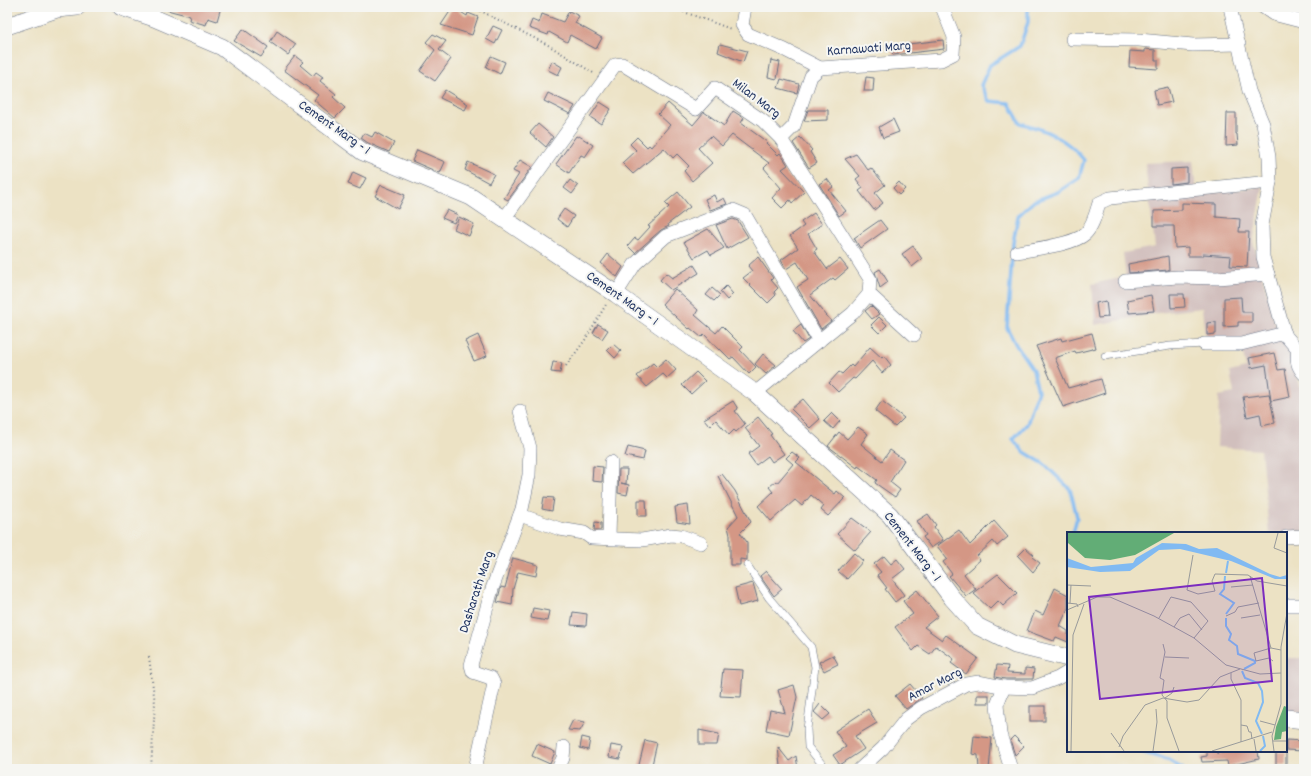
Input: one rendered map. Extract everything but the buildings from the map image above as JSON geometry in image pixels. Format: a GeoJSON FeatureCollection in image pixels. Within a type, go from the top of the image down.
{"type":"FeatureCollection","features":[{"type":"Feature","properties":{"kind":"street"},"geometry":{"type":"LineString","coordinates":[[7,26],[57,10],[77,7]]}},
{"type":"Feature","properties":{"kind":"street","name":"Cement Marg - 1"},"geometry":{"type":"LineString","coordinates":[[121,7],[154,18],[222,47],[364,152],[471,197],[615,293],[755,393],[890,515],[952,598],[977,626],[1015,645],[1067,658]]}},
{"type":"Feature","properties":{"kind":"street"},"geometry":{"type":"LineString","coordinates":[[745,7],[742,25],[748,34]]}},
{"type":"Feature","properties":{"kind":"street","name":"Karnawati Marg"},"geometry":{"type":"LineString","coordinates":[[748,34],[786,50],[820,68],[941,60],[953,54],[954,37],[942,7]]}},
{"type":"Feature","properties":{"kind":"street"},"geometry":{"type":"LineString","coordinates":[[1230,7],[1249,91],[1263,124],[1269,157],[1270,182],[1262,225],[1261,246],[1285,333],[1298,350],[1296,360],[1299,368],[1304,374]]}},
{"type":"Feature","properties":{"kind":"street"},"geometry":{"type":"LineString","coordinates":[[1263,7],[1273,14],[1304,22]]}},
{"type":"Feature","properties":{"kind":"street"},"geometry":{"type":"LineString","coordinates":[[1072,39],[1139,40],[1193,45],[1239,44]]}},
{"type":"Feature","properties":{"kind":"street","name":"Milan Marg"},"geometry":{"type":"LineString","coordinates":[[504,219],[615,65],[622,64],[696,109],[715,88],[763,121],[780,139],[870,279],[869,294]]}},
{"type":"Feature","properties":{"kind":"street"},"geometry":{"type":"LineString","coordinates":[[780,139],[794,126],[811,76],[820,68]]}},
{"type":"Feature","properties":{"kind":"street"},"geometry":{"type":"LineString","coordinates":[[1017,252],[1073,240],[1085,234],[1096,217],[1098,203],[1110,198],[1270,182]]}},
{"type":"Feature","properties":{"kind":"street"},"geometry":{"type":"LineString","coordinates":[[615,293],[635,264],[666,236],[733,210],[745,215],[819,341]]}},
{"type":"Feature","properties":{"kind":"street"},"geometry":{"type":"LineString","coordinates":[[1125,281],[1178,277],[1217,278],[1268,274]]}},
{"type":"Feature","properties":{"kind":"street"},"geometry":{"type":"LineString","coordinates":[[755,393],[853,314],[869,294],[914,335]]}},
{"type":"Feature","properties":{"kind":"street"},"geometry":{"type":"LineString","coordinates":[[1204,344],[1241,344],[1285,333]]}},
{"type":"Feature","properties":{"kind":"street","name":"Dasharath Marg"},"geometry":{"type":"LineString","coordinates":[[475,769],[494,684],[491,678],[473,672],[471,666],[492,589],[520,515],[529,475],[530,448],[520,411]]}},
{"type":"Feature","properties":{"kind":"street"},"geometry":{"type":"LineString","coordinates":[[610,538],[611,462]]}},
{"type":"Feature","properties":{"kind":"street"},"geometry":{"type":"LineString","coordinates":[[520,515],[560,529],[584,533],[591,538],[642,540],[671,534],[701,543]]}},
{"type":"Feature","properties":{"kind":"street"},"geometry":{"type":"LineString","coordinates":[[1287,537],[1304,536]]}},
{"type":"Feature","properties":{"kind":"street"},"geometry":{"type":"LineString","coordinates":[[1287,605],[1304,605]]}},
{"type":"Feature","properties":{"kind":"street","name":"Amar Marg"},"geometry":{"type":"LineString","coordinates":[[860,769],[883,748],[906,719],[921,708],[966,684],[979,682],[1004,687],[1032,688],[1067,672]]}},
{"type":"Feature","properties":{"kind":"street"},"geometry":{"type":"LineString","coordinates":[[1004,687],[997,704],[1000,734],[1011,769]]}},
{"type":"Feature","properties":{"kind":"street"},"geometry":{"type":"LineString","coordinates":[[1287,718],[1304,720]]}},
{"type":"Feature","properties":{"kind":"street"},"geometry":{"type":"LineString","coordinates":[[558,769],[563,758],[564,747]]}},
{"type":"Feature","properties":{"kind":"lane"},"geometry":{"type":"LineString","coordinates":[[1105,356],[1170,346],[1204,344]]}},
{"type":"Feature","properties":{"kind":"lane"},"geometry":{"type":"LineString","coordinates":[[747,565],[769,598],[811,647],[815,667],[807,729],[808,747],[826,769]]}},
{"type":"Feature","properties":{"kind":"path"},"geometry":{"type":"LineString","coordinates":[[473,7],[548,45],[604,80]]}},
{"type":"Feature","properties":{"kind":"path"},"geometry":{"type":"LineString","coordinates":[[677,7],[684,12],[748,34]]}},
{"type":"Feature","properties":{"kind":"path"},"geometry":{"type":"LineString","coordinates":[[566,366],[585,340],[615,293]]}},
{"type":"Feature","properties":{"kind":"path"},"geometry":{"type":"LineString","coordinates":[[149,657],[155,703],[151,769]]}},
{"type":"Feature","properties":{"kind":"shaded area"},"geometry":{"type":"Polygon","coordinates":[[[1193,161],[1196,194],[1263,187],[1253,242],[1275,324],[1290,348],[1304,401],[1304,531],[1269,532],[1261,450],[1217,447],[1219,396],[1234,393],[1230,372],[1246,368],[1242,349],[1206,347],[1202,308],[1158,313],[1095,325],[1092,284],[1126,277],[1123,253],[1155,247],[1145,163],[1193,161]]]}},
{"type":"Feature","properties":{"kind":"shaded area"},"geometry":{"type":"Polygon","coordinates":[[[1287,658],[1304,658],[1304,712],[1287,711],[1287,658]]]}},
{"type":"Feature","properties":{"kind":"waterway"},"geometry":{"type":"LineString","coordinates":[[1028,7],[1028,22],[1020,46],[990,65],[981,85],[989,101],[1009,103],[1020,123],[1056,136],[1071,146],[1084,160],[1079,178],[1058,192],[1034,201],[1018,216],[1013,243],[1007,328],[1016,345],[1033,370],[1038,391],[1027,424],[1013,439],[1023,451],[1044,464],[1070,489],[1077,517],[1073,532]]}},
{"type":"Feature","properties":{"kind":"waterway"},"geometry":{"type":"LineString","coordinates":[[1142,752],[1168,760],[1183,769]]}}]}
